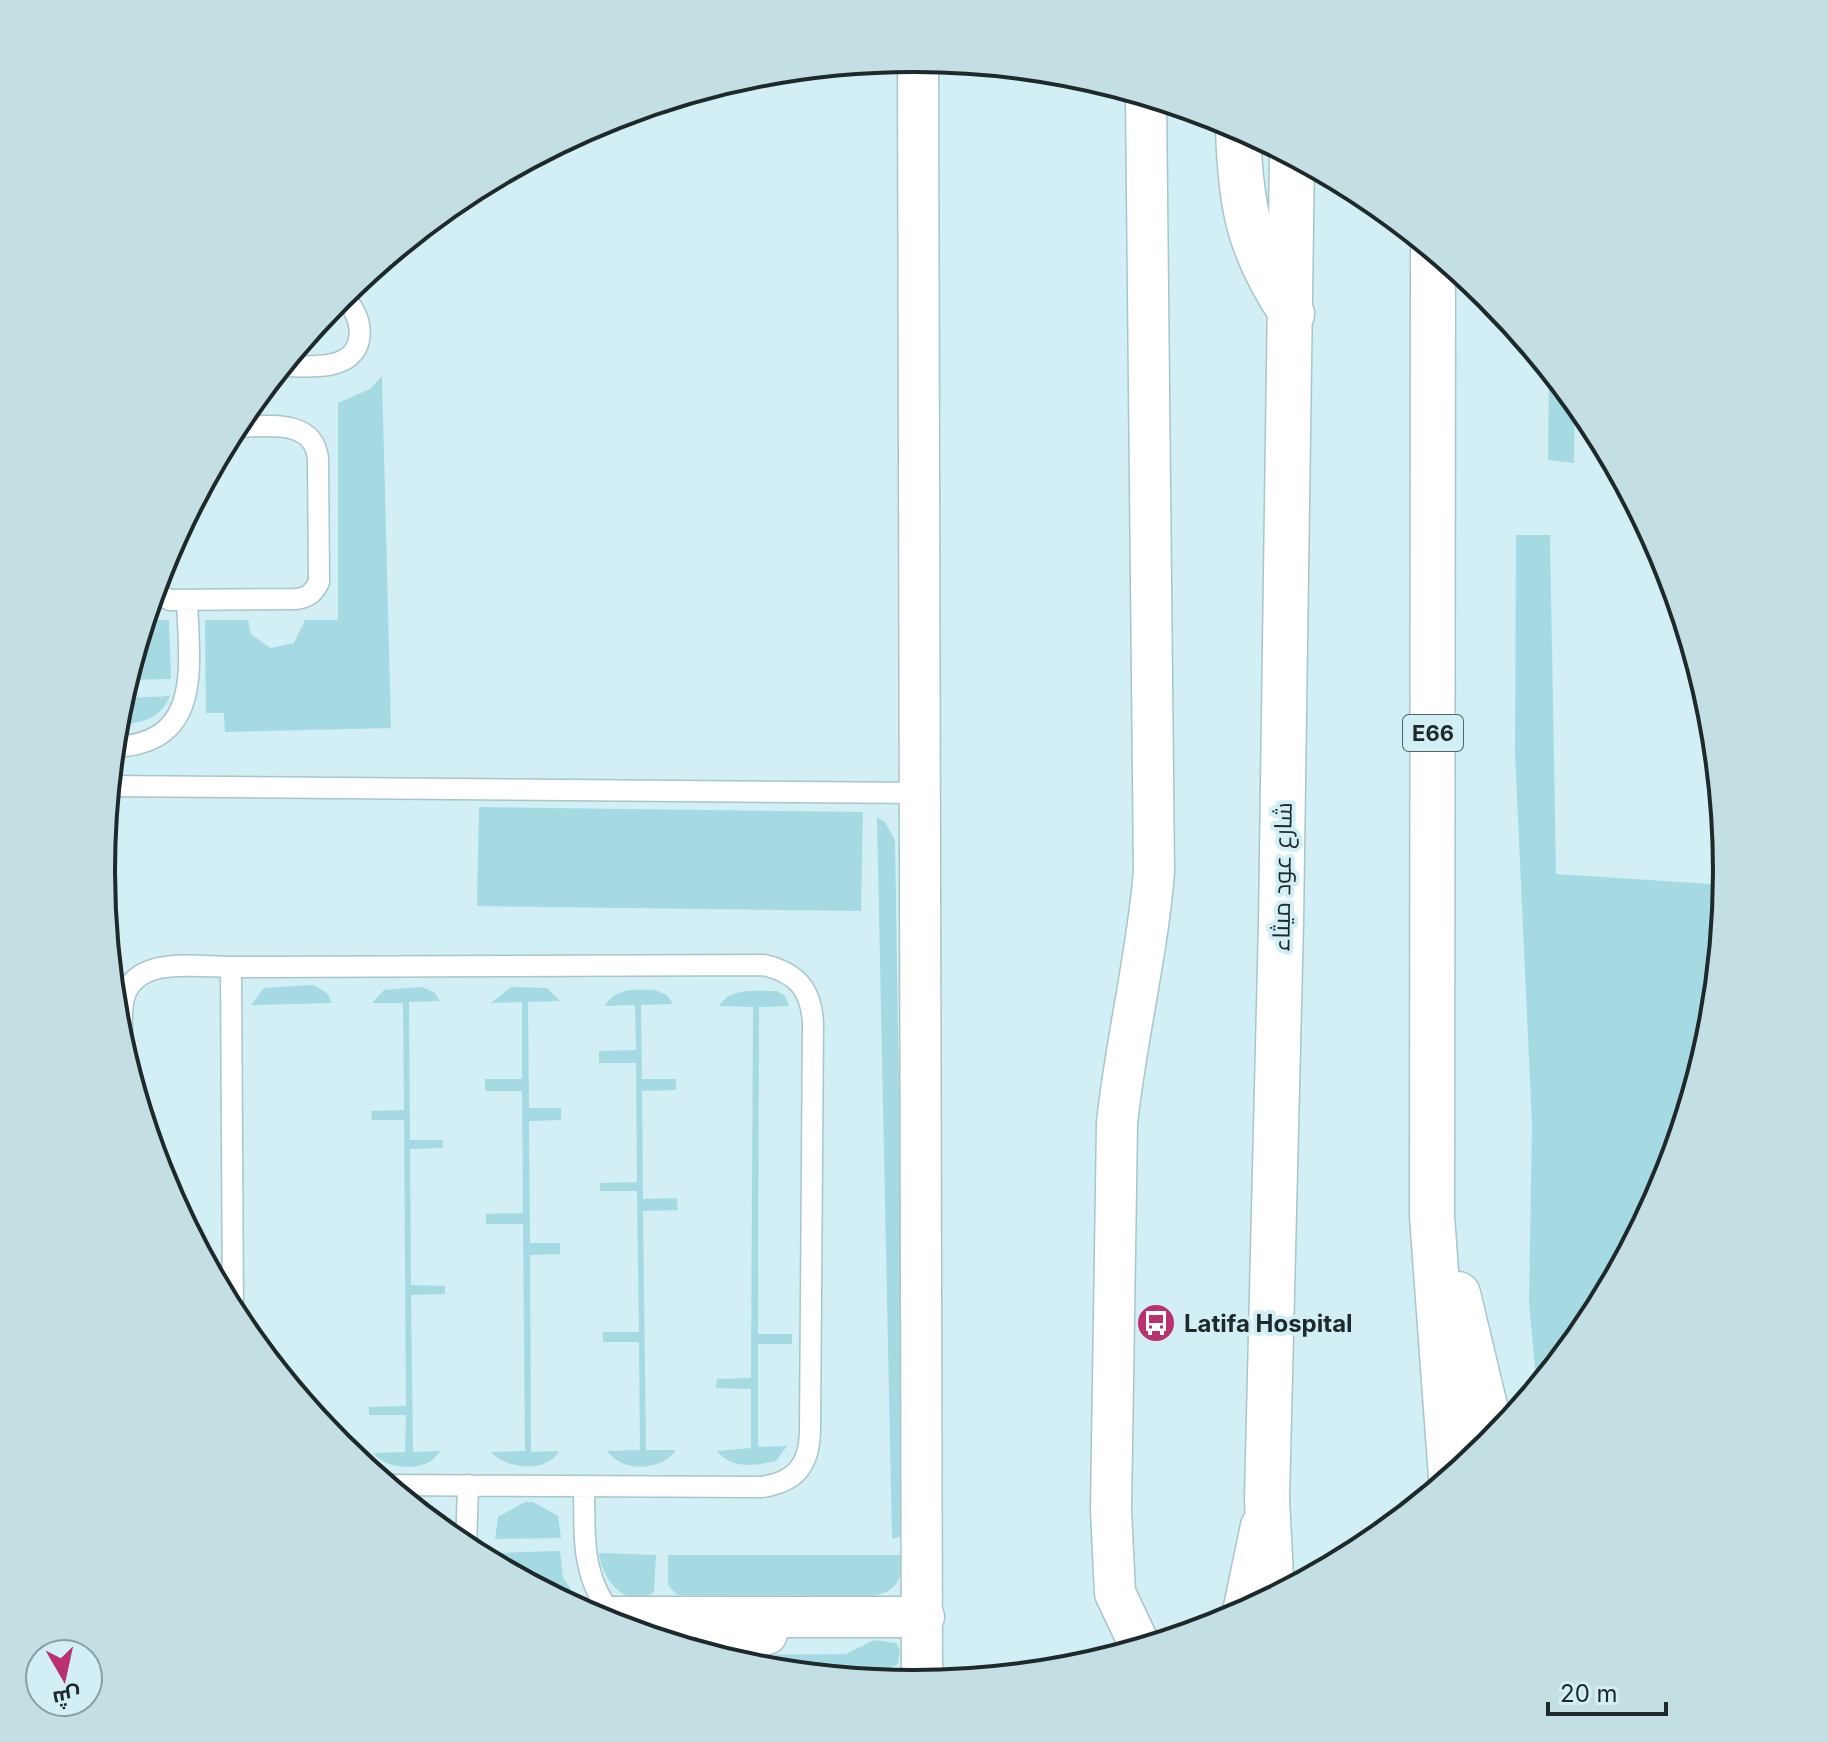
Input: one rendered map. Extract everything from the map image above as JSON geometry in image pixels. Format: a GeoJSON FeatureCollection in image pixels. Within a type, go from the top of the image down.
{"type":"FeatureCollection","features":[{"type":"Feature","properties":{"kind":"main road"},"geometry":{"type":"LineString","coordinates":[[1238,141],[1239,183],[1245,219],[1256,253],[1292,314]]}},
{"type":"Feature","properties":{"kind":"main road","name":"شارع عود ميثاء"},"geometry":{"type":"LineString","coordinates":[[1271,1586],[1267,1499],[1292,314],[1292,167]]}},
{"type":"Feature","properties":{"kind":"main road","name":"E66"},"geometry":{"type":"LineString","coordinates":[[1433,264],[1432,1216],[1450,1463]]}},
{"type":"Feature","properties":{"kind":"main road"},"geometry":{"type":"LineString","coordinates":[[1432,1216],[1464,1312],[1490,1425]]}},
{"type":"Feature","properties":{"kind":"street"},"geometry":{"type":"LineString","coordinates":[[918,72],[922,1670]]}},
{"type":"Feature","properties":{"kind":"street"},"geometry":{"type":"LineString","coordinates":[[1136,1638],[1115,1593],[1111,1496],[1117,1123],[1123,1071],[1148,934],[1154,872],[1146,107]]}},
{"type":"Feature","properties":{"kind":"street"},"geometry":{"type":"LineString","coordinates":[[1246,1597],[1267,1499]]}},
{"type":"Feature","properties":{"kind":"street"},"geometry":{"type":"LineString","coordinates":[[718,1646],[726,1638],[741,1634],[819,1633],[834,1627],[846,1617]]}},
{"type":"Feature","properties":{"kind":"street"},"geometry":{"type":"LineString","coordinates":[[635,1620],[924,1617]]}},
{"type":"Feature","properties":{"kind":"lane"},"geometry":{"type":"LineString","coordinates":[[296,365],[334,364],[355,349],[361,325],[351,304]]}},
{"type":"Feature","properties":{"kind":"lane"},"geometry":{"type":"LineString","coordinates":[[164,597],[170,600],[303,599],[319,582],[318,459],[314,441],[299,429],[290,427],[250,427]]}},
{"type":"Feature","properties":{"kind":"lane"},"geometry":{"type":"LineString","coordinates":[[125,746],[141,745],[164,734],[180,714],[188,690],[187,600]]}},
{"type":"Feature","properties":{"kind":"lane"},"geometry":{"type":"LineString","coordinates":[[120,786],[920,793]]}},
{"type":"Feature","properties":{"kind":"lane"},"geometry":{"type":"LineString","coordinates":[[125,995],[141,974],[154,968],[764,965],[785,970],[802,983],[812,1002],[813,1023],[809,1453],[800,1472],[782,1484],[403,1485]]}},
{"type":"Feature","properties":{"kind":"lane"},"geometry":{"type":"LineString","coordinates":[[231,967],[233,1287]]}},
{"type":"Feature","properties":{"kind":"lane"},"geometry":{"type":"LineString","coordinates":[[467,1533],[468,1485]]}},
{"type":"Feature","properties":{"kind":"lane"},"geometry":{"type":"LineString","coordinates":[[584,1486],[588,1573],[602,1606]]}},
{"type":"Feature","properties":{"kind":"shaded area"},"geometry":{"type":"Polygon","coordinates":[[[382,376],[391,728],[225,732],[224,713],[206,713],[205,620],[248,620],[251,634],[270,648],[294,643],[305,620],[338,620],[338,403],[370,389],[382,376]]]}},
{"type":"Feature","properties":{"kind":"shaded area"},"geometry":{"type":"Polygon","coordinates":[[[1549,386],[1575,422],[1574,463],[1548,460],[1549,386]]]}},
{"type":"Feature","properties":{"kind":"shaded area"},"geometry":{"type":"Polygon","coordinates":[[[1516,535],[1550,535],[1556,874],[1712,884],[1706,975],[1698,1027],[1671,1128],[1631,1224],[1606,1271],[1536,1372],[1529,1303],[1532,1124],[1515,753],[1516,535]]]}},
{"type":"Feature","properties":{"kind":"shaded area"},"geometry":{"type":"Polygon","coordinates":[[[155,620],[169,620],[171,679],[138,680],[155,620]]]}},
{"type":"Feature","properties":{"kind":"shaded area"},"geometry":{"type":"Polygon","coordinates":[[[170,696],[155,716],[129,723],[134,698],[170,696]]]}},
{"type":"Feature","properties":{"kind":"shaded area"},"geometry":{"type":"Polygon","coordinates":[[[479,807],[863,812],[861,911],[477,906],[479,807]]]}},
{"type":"Feature","properties":{"kind":"shaded area"},"geometry":{"type":"Polygon","coordinates":[[[877,817],[885,822],[895,840],[906,1528],[902,1536],[892,1539],[877,817]]]}},
{"type":"Feature","properties":{"kind":"shaded area"},"geometry":{"type":"Polygon","coordinates":[[[314,985],[328,994],[332,1003],[251,1005],[264,988],[314,985]]]}},
{"type":"Feature","properties":{"kind":"shaded area"},"geometry":{"type":"Polygon","coordinates":[[[421,987],[434,992],[440,1001],[409,1002],[410,1140],[443,1140],[443,1148],[410,1149],[411,1285],[445,1286],[445,1294],[411,1295],[413,1452],[440,1451],[427,1463],[408,1467],[388,1463],[373,1453],[405,1452],[406,1415],[369,1415],[369,1407],[406,1406],[404,1120],[372,1120],[371,1111],[404,1110],[403,1003],[372,1003],[384,990],[421,987]]]}},
{"type":"Feature","properties":{"kind":"shaded area"},"geometry":{"type":"Polygon","coordinates":[[[511,987],[547,988],[560,1001],[528,1002],[529,1108],[561,1108],[561,1120],[529,1121],[530,1243],[560,1243],[560,1254],[530,1255],[531,1452],[559,1451],[546,1463],[536,1466],[507,1463],[491,1452],[525,1451],[523,1224],[486,1224],[486,1214],[523,1213],[522,1091],[485,1091],[485,1079],[522,1079],[522,1002],[491,1003],[511,987]]]}},
{"type":"Feature","properties":{"kind":"shaded area"},"geometry":{"type":"Polygon","coordinates":[[[655,990],[667,995],[673,1004],[641,1005],[642,1079],[676,1079],[676,1090],[642,1091],[643,1199],[677,1198],[678,1210],[643,1211],[646,1450],[676,1450],[661,1462],[642,1467],[622,1463],[607,1451],[640,1450],[639,1342],[603,1342],[603,1332],[639,1332],[637,1191],[600,1191],[600,1183],[637,1182],[636,1063],[599,1063],[599,1051],[636,1050],[635,1005],[605,1006],[609,1000],[627,991],[655,990]]]}},
{"type":"Feature","properties":{"kind":"shaded area"},"geometry":{"type":"Polygon","coordinates":[[[776,991],[785,996],[789,1006],[759,1007],[758,1334],[792,1334],[792,1344],[758,1344],[758,1447],[787,1446],[776,1461],[744,1465],[729,1461],[717,1451],[751,1448],[751,1389],[716,1388],[717,1379],[751,1378],[753,1007],[719,1006],[737,993],[776,991]]]}},
{"type":"Feature","properties":{"kind":"shaded area"},"geometry":{"type":"Polygon","coordinates":[[[525,1502],[533,1502],[558,1516],[561,1538],[495,1539],[498,1517],[525,1502]]]}},
{"type":"Feature","properties":{"kind":"shaded area"},"geometry":{"type":"Polygon","coordinates":[[[560,1551],[563,1578],[571,1589],[561,1588],[498,1553],[560,1551]]]}},
{"type":"Feature","properties":{"kind":"shaded area"},"geometry":{"type":"Polygon","coordinates":[[[599,1553],[656,1555],[654,1592],[644,1597],[625,1595],[604,1572],[599,1553]]]}},
{"type":"Feature","properties":{"kind":"shaded area"},"geometry":{"type":"Polygon","coordinates":[[[668,1555],[904,1555],[897,1583],[893,1588],[872,1596],[677,1595],[668,1585],[668,1555]]]}},
{"type":"Feature","properties":{"kind":"shaded area"},"geometry":{"type":"Polygon","coordinates":[[[874,1640],[896,1643],[900,1649],[898,1664],[887,1669],[810,1663],[757,1655],[846,1654],[874,1640]]]}},
{"type":"Feature","properties":{"kind":"place","name":"Latifa Hospital"},"geometry":{"type":"Point","coordinates":[1156,1323]}}]}
